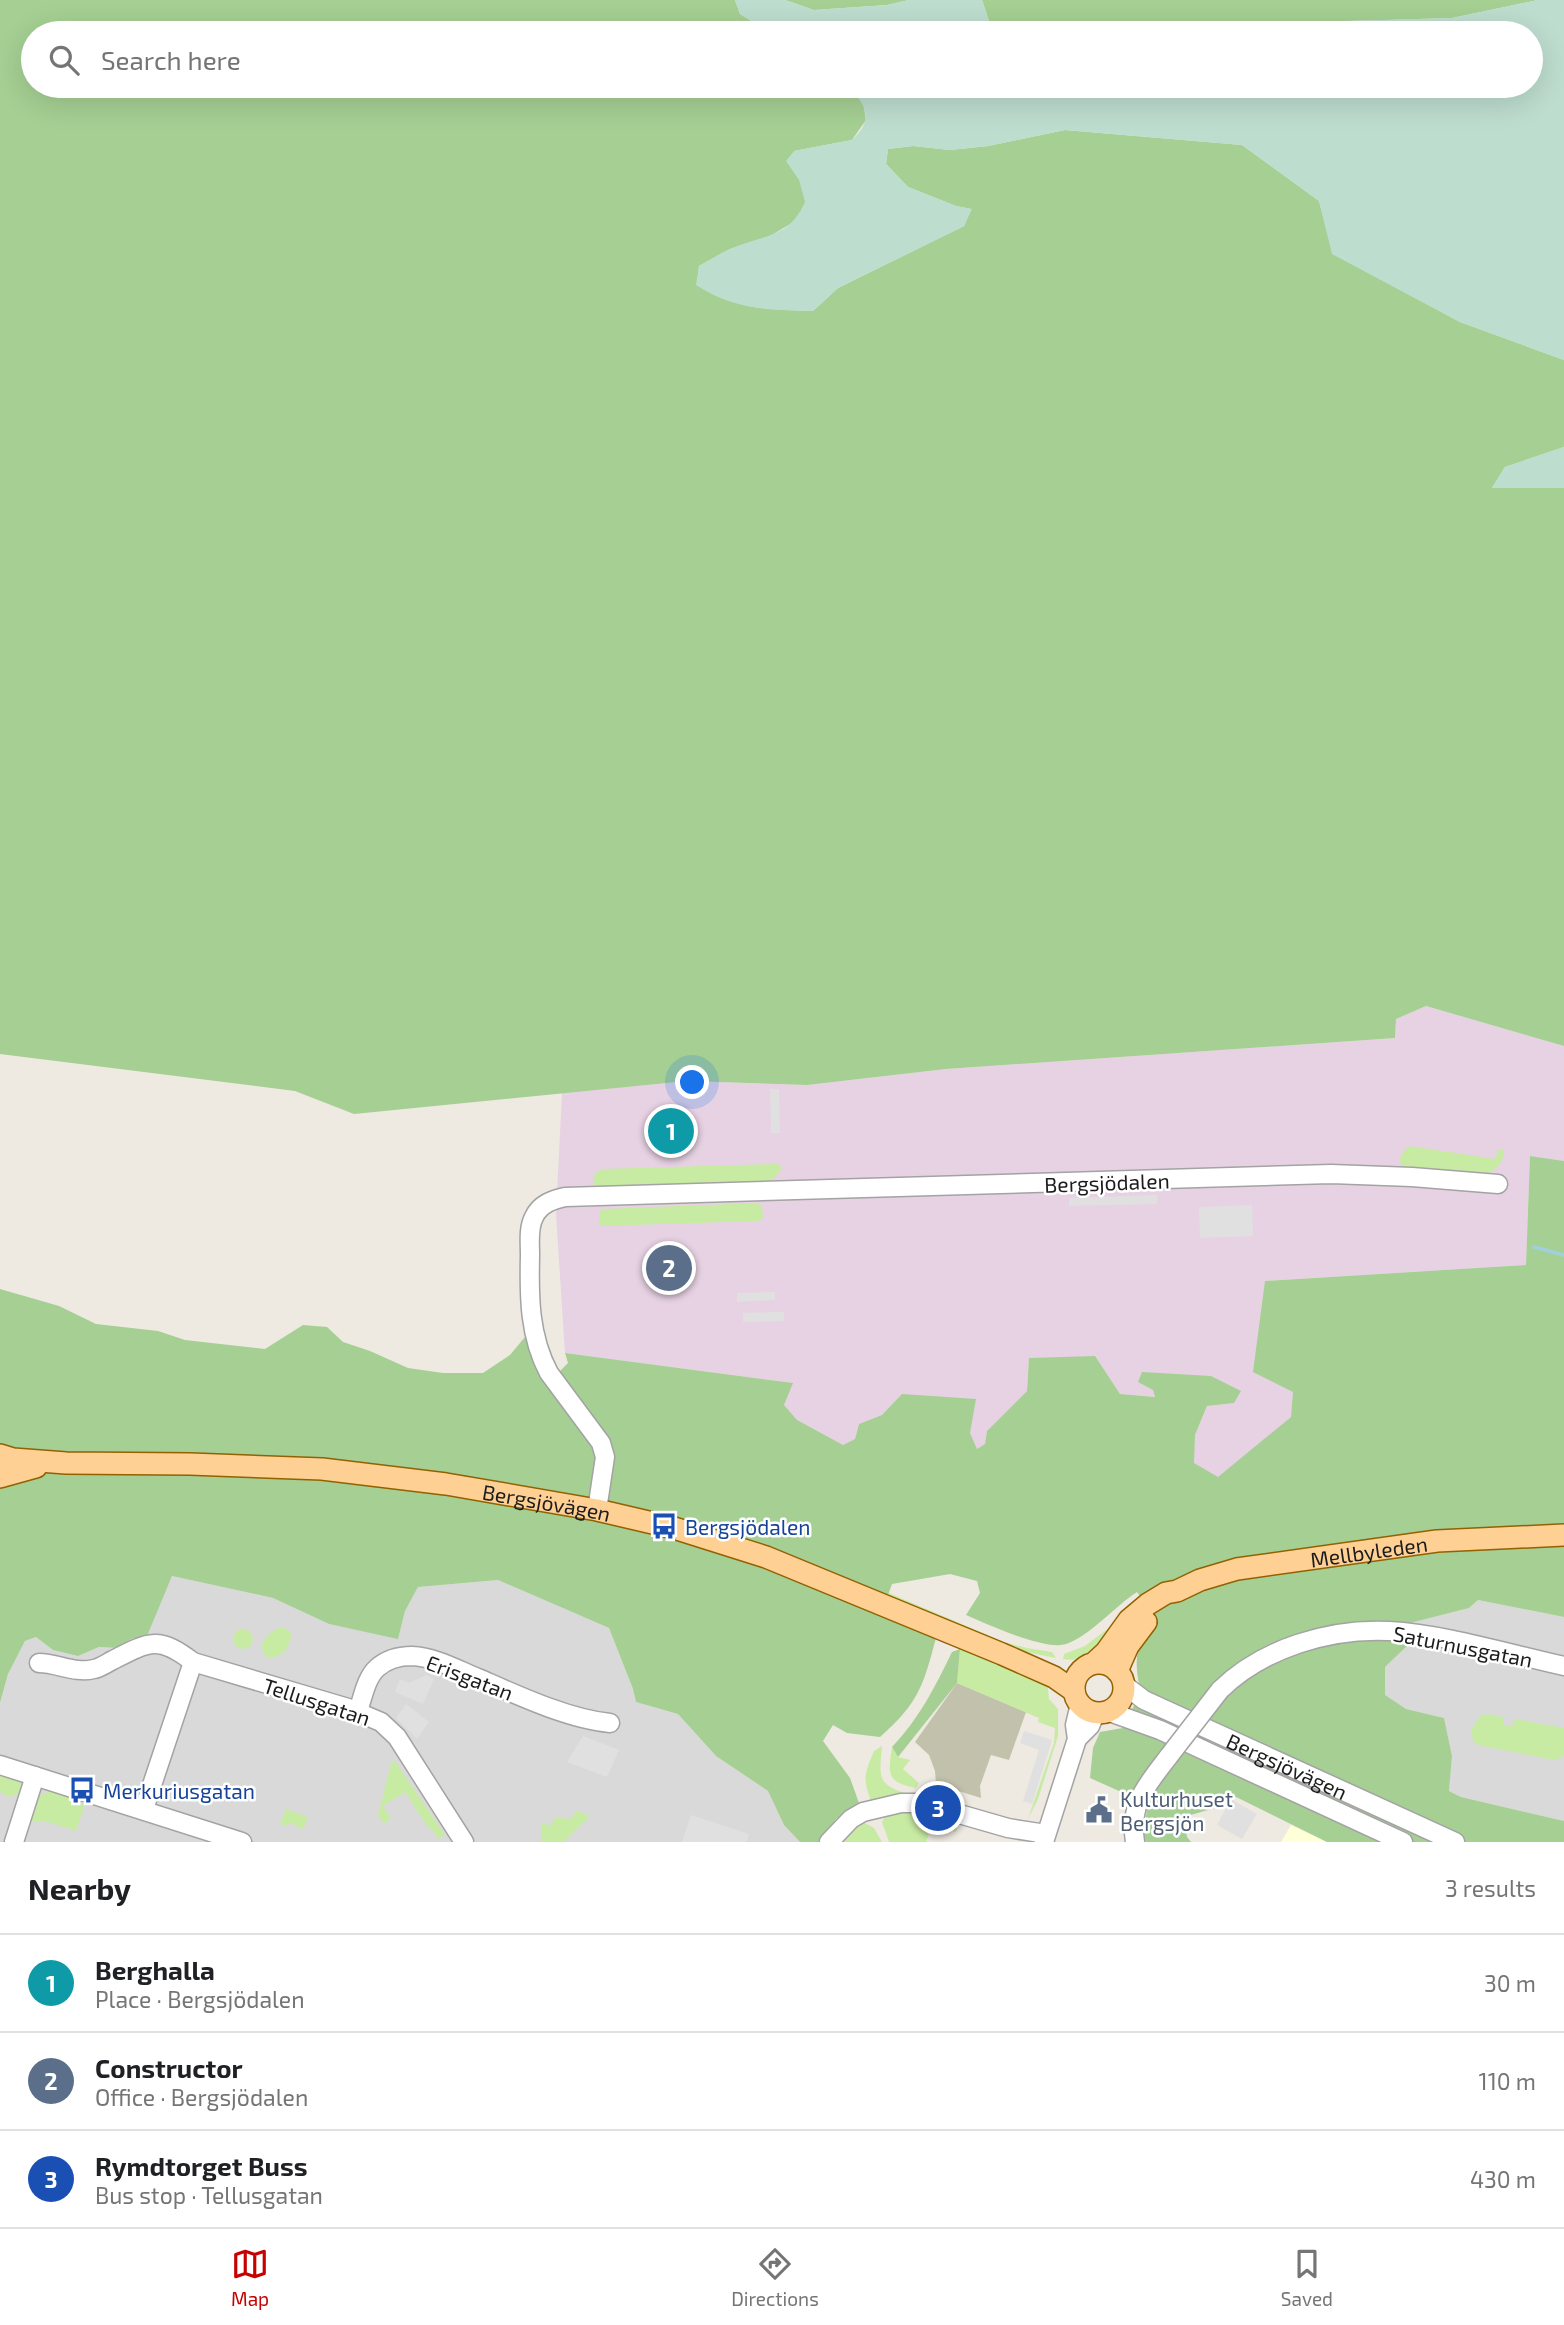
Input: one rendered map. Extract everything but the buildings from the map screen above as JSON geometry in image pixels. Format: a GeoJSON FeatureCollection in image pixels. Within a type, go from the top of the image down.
{"type":"FeatureCollection","features":[{"type":"Feature","properties":{"kind":"main road","name":"Bergsjövägen"},"geometry":{"type":"LineString","coordinates":[[0,1455],[13,1459],[66,1463],[322,1469],[446,1484],[597,1510],[674,1528],[741,1548],[837,1584],[1054,1677],[1089,1705]]}},
{"type":"Feature","properties":{"kind":"main road","name":"Bergsjövägen"},"geometry":{"type":"LineString","coordinates":[[0,1478],[34,1467],[66,1463]]}},
{"type":"Feature","properties":{"kind":"main road","name":"Mellbyleden"},"geometry":{"type":"LineString","coordinates":[[1090,1664],[1106,1652],[1138,1612],[1166,1593],[1237,1569],[1350,1551],[1458,1539],[1564,1535]]}},
{"type":"Feature","properties":{"kind":"main road","name":"Mellbyleden"},"geometry":{"type":"LineString","coordinates":[[1120,1677],[1138,1631],[1177,1591]]}},
{"type":"Feature","properties":{"kind":"main road","name":"Bergsjövägen"},"geometry":{"type":"LineString","coordinates":[[1002,1654],[1107,1664],[1120,1677]]}},
{"type":"Feature","properties":{"kind":"main road"},"geometry":{"type":"LineString","coordinates":[[1090,1664],[1077,1676],[1089,1705],[1121,1699],[1120,1677]]}},
{"type":"Feature","properties":{"kind":"street","name":"Bergsjödalen"},"geometry":{"type":"LineString","coordinates":[[597,1510],[605,1457],[601,1443],[549,1373],[542,1360],[532,1322],[531,1227],[540,1208],[554,1199],[1331,1174],[1498,1184]]}},
{"type":"Feature","properties":{"kind":"street","name":"Saturnusgatan"},"geometry":{"type":"LineString","coordinates":[[1135,1842],[1134,1819],[1140,1797],[1169,1756],[1220,1690],[1245,1669],[1270,1655],[1304,1642],[1360,1631],[1391,1631],[1564,1666]]}},
{"type":"Feature","properties":{"kind":"street"},"geometry":{"type":"LineString","coordinates":[[39,1663],[53,1663],[78,1670],[95,1669],[129,1652],[160,1643],[174,1647],[193,1662],[144,1810]]}},
{"type":"Feature","properties":{"kind":"street","name":"Erisgatan"},"geometry":{"type":"LineString","coordinates":[[358,1711],[368,1680],[377,1668],[395,1658],[412,1656],[445,1665],[533,1701],[610,1723]]}},
{"type":"Feature","properties":{"kind":"street","name":"Tellusgatan"},"geometry":{"type":"LineString","coordinates":[[193,1662],[358,1711],[381,1721],[394,1733],[464,1842]]}},
{"type":"Feature","properties":{"kind":"street","name":"Bergsjövägen"},"geometry":{"type":"LineString","coordinates":[[1120,1677],[1144,1700],[1455,1842]]}},
{"type":"Feature","properties":{"kind":"street","name":"Bergsjövägen"},"geometry":{"type":"LineString","coordinates":[[1089,1705],[1160,1730],[1403,1842]]}},
{"type":"Feature","properties":{"kind":"street"},"geometry":{"type":"LineString","coordinates":[[830,1842],[851,1819],[863,1812],[901,1803],[921,1803],[1045,1838],[1077,1739],[1075,1725],[1089,1705]]}},
{"type":"Feature","properties":{"kind":"street"},"geometry":{"type":"LineString","coordinates":[[0,1765],[242,1842]]}},
{"type":"Feature","properties":{"kind":"street"},"geometry":{"type":"LineString","coordinates":[[14,1842],[34,1776]]}},
{"type":"Feature","properties":{"kind":"shaded area"},"geometry":{"type":"Polygon","coordinates":[[[735,0],[785,0],[814,10],[887,5],[909,0],[982,0],[989,21],[751,21],[740,14],[735,0]]]}},
{"type":"Feature","properties":{"kind":"shaded area"},"geometry":{"type":"Polygon","coordinates":[[[1538,0],[1564,0],[1564,360],[1460,322],[1332,254],[1319,201],[1242,145],[1065,130],[988,146],[950,150],[913,146],[888,149],[886,164],[908,187],[956,206],[972,209],[964,226],[838,288],[813,311],[766,309],[738,304],[696,285],[699,266],[728,250],[782,230],[791,223],[805,202],[799,180],[786,161],[794,151],[852,140],[866,118],[858,98],[1543,98],[1543,21],[1348,21],[1452,18],[1538,0]]]}},
{"type":"Feature","properties":{"kind":"shaded area"},"geometry":{"type":"Polygon","coordinates":[[[1564,447],[1564,488],[1492,488],[1505,467],[1564,447]]]}},
{"type":"Feature","properties":{"kind":"shaded area"},"geometry":{"type":"Polygon","coordinates":[[[1426,1006],[1564,1046],[1564,1161],[1530,1156],[1526,1265],[1265,1281],[1294,1392],[1291,1417],[1218,1478],[1193,1463],[1195,1435],[1207,1406],[1234,1403],[1153,1390],[1155,1397],[1120,1394],[1095,1357],[1029,1359],[1027,1391],[987,1431],[985,1444],[976,1450],[970,1433],[882,1415],[859,1424],[855,1439],[844,1446],[797,1421],[784,1405],[792,1383],[565,1353],[556,1214],[562,1093],[687,1081],[807,1085],[946,1069],[1395,1038],[1396,1019],[1426,1006]]]}},
{"type":"Feature","properties":{"kind":"shaded area"},"geometry":{"type":"Polygon","coordinates":[[[770,1089],[779,1089],[780,1133],[771,1133],[770,1089]]]}},
{"type":"Feature","properties":{"kind":"shaded area"},"geometry":{"type":"Polygon","coordinates":[[[1157,1195],[1157,1204],[1069,1206],[1069,1198],[1157,1195]]]}},
{"type":"Feature","properties":{"kind":"shaded area"},"geometry":{"type":"Polygon","coordinates":[[[1252,1205],[1253,1236],[1200,1238],[1199,1207],[1252,1205]]]}},
{"type":"Feature","properties":{"kind":"shaded area"},"geometry":{"type":"Polygon","coordinates":[[[775,1292],[775,1300],[737,1302],[737,1293],[775,1292]]]}},
{"type":"Feature","properties":{"kind":"shaded area"},"geometry":{"type":"Polygon","coordinates":[[[784,1312],[784,1321],[743,1322],[743,1313],[784,1312]]]}},
{"type":"Feature","properties":{"kind":"shaded area"},"geometry":{"type":"Polygon","coordinates":[[[172,1576],[273,1598],[329,1624],[398,1638],[405,1611],[418,1587],[498,1580],[609,1628],[636,1702],[678,1714],[716,1756],[768,1791],[784,1825],[800,1842],[0,1842],[0,1703],[8,1674],[25,1641],[36,1637],[53,1650],[78,1656],[99,1647],[118,1648],[131,1639],[146,1636],[172,1576]]]}},
{"type":"Feature","properties":{"kind":"shaded area"},"geometry":{"type":"Polygon","coordinates":[[[1478,1600],[1564,1617],[1564,1821],[1461,1797],[1449,1791],[1452,1756],[1444,1718],[1406,1709],[1385,1696],[1385,1667],[1407,1646],[1409,1623],[1469,1608],[1478,1600]]]}},
{"type":"Feature","properties":{"kind":"shaded area"},"geometry":{"type":"Polygon","coordinates":[[[426,1675],[434,1679],[423,1704],[395,1692],[400,1679],[409,1683],[426,1675]]]}},
{"type":"Feature","properties":{"kind":"shaded area"},"geometry":{"type":"Polygon","coordinates":[[[957,1683],[1026,1712],[1009,1760],[991,1755],[980,1786],[981,1798],[936,1784],[929,1755],[915,1742],[957,1683]]]}},
{"type":"Feature","properties":{"kind":"shaded area"},"geometry":{"type":"Polygon","coordinates":[[[406,1704],[429,1722],[417,1739],[396,1718],[406,1704]]]}},
{"type":"Feature","properties":{"kind":"shaded area"},"geometry":{"type":"Polygon","coordinates":[[[1024,1731],[1052,1740],[1032,1804],[1023,1801],[1039,1750],[1020,1743],[1024,1731]]]}},
{"type":"Feature","properties":{"kind":"shaded area"},"geometry":{"type":"Polygon","coordinates":[[[583,1736],[619,1750],[607,1777],[567,1762],[583,1736]]]}},
{"type":"Feature","properties":{"kind":"shaded area"},"geometry":{"type":"Polygon","coordinates":[[[1231,1799],[1257,1814],[1242,1839],[1217,1825],[1231,1799]]]}},
{"type":"Feature","properties":{"kind":"shaded area"},"geometry":{"type":"Polygon","coordinates":[[[691,1815],[749,1834],[747,1842],[682,1842],[691,1815]]]}},
{"type":"Feature","properties":{"kind":"shaded area"},"geometry":{"type":"Polygon","coordinates":[[[1291,1825],[1327,1842],[1281,1842],[1291,1825]]]}},
{"type":"Feature","properties":{"kind":"green space"},"geometry":{"type":"Polygon","coordinates":[[[0,0],[735,0],[740,14],[751,21],[21,21],[21,98],[860,98],[863,101],[866,120],[852,140],[794,151],[806,202],[797,220],[770,236],[730,249],[699,266],[697,285],[711,293],[738,304],[782,310],[813,311],[838,288],[964,226],[971,209],[956,206],[908,187],[886,164],[888,149],[913,146],[950,150],[988,146],[1065,130],[1242,145],[1319,201],[1333,254],[1460,322],[1564,360],[1564,447],[1505,467],[1492,488],[1564,488],[1564,1046],[1426,1006],[1396,1019],[1395,1038],[946,1069],[807,1085],[687,1081],[354,1114],[295,1091],[0,1054],[0,0]]]}},
{"type":"Feature","properties":{"kind":"green space"},"geometry":{"type":"Polygon","coordinates":[[[785,0],[909,0],[887,5],[814,10],[785,0]]]}},
{"type":"Feature","properties":{"kind":"green space"},"geometry":{"type":"Polygon","coordinates":[[[982,0],[1538,0],[1452,18],[1348,21],[989,21],[982,0]]]}},
{"type":"Feature","properties":{"kind":"green space"},"geometry":{"type":"Polygon","coordinates":[[[1410,1146],[1495,1159],[1498,1149],[1504,1150],[1504,1154],[1493,1171],[1469,1175],[1407,1169],[1402,1166],[1400,1157],[1410,1146]]]}},
{"type":"Feature","properties":{"kind":"green space"},"geometry":{"type":"Polygon","coordinates":[[[1530,1156],[1564,1161],[1564,1617],[1478,1600],[1469,1608],[1410,1623],[1407,1646],[1385,1667],[1385,1695],[1406,1709],[1444,1718],[1452,1756],[1449,1791],[1461,1797],[1564,1821],[1564,1842],[1327,1842],[1228,1793],[1218,1807],[1184,1817],[1187,1837],[1191,1842],[1146,1842],[1143,1835],[1148,1804],[1090,1778],[1093,1748],[1100,1732],[1123,1728],[1143,1687],[1139,1684],[1137,1656],[1141,1641],[1154,1616],[1137,1592],[1075,1640],[1066,1644],[1044,1644],[1016,1636],[966,1615],[980,1593],[977,1581],[950,1574],[892,1584],[882,1611],[937,1634],[919,1691],[893,1725],[880,1737],[847,1733],[833,1725],[823,1741],[850,1778],[859,1803],[836,1819],[819,1842],[800,1842],[784,1825],[768,1791],[716,1756],[678,1714],[636,1702],[609,1628],[498,1580],[418,1587],[405,1611],[398,1639],[329,1624],[273,1598],[172,1576],[147,1636],[131,1639],[118,1648],[99,1647],[78,1656],[53,1650],[36,1637],[25,1641],[8,1674],[0,1703],[0,1289],[59,1306],[96,1324],[158,1331],[185,1340],[265,1349],[303,1325],[327,1327],[343,1342],[408,1368],[443,1373],[483,1373],[510,1355],[525,1337],[547,1384],[568,1363],[565,1353],[793,1383],[784,1405],[797,1420],[843,1445],[855,1439],[859,1424],[882,1415],[902,1394],[976,1399],[970,1433],[977,1449],[985,1444],[987,1431],[1027,1391],[1029,1358],[1095,1356],[1120,1394],[1155,1397],[1153,1390],[1138,1382],[1142,1372],[1211,1376],[1241,1391],[1234,1403],[1207,1406],[1195,1435],[1194,1463],[1218,1477],[1291,1417],[1293,1392],[1253,1372],[1265,1281],[1526,1265],[1530,1156]]]}},
{"type":"Feature","properties":{"kind":"green space"},"geometry":{"type":"Polygon","coordinates":[[[777,1164],[782,1167],[775,1177],[757,1183],[597,1189],[593,1183],[595,1173],[602,1169],[777,1164]]]}},
{"type":"Feature","properties":{"kind":"green space"},"geometry":{"type":"Polygon","coordinates":[[[758,1203],[762,1206],[763,1218],[758,1221],[599,1226],[599,1212],[603,1209],[758,1203]]]}},
{"type":"Feature","properties":{"kind":"green space"},"geometry":{"type":"Polygon","coordinates":[[[672,1515],[856,1579],[1004,1642],[1052,1652],[1056,1658],[1021,1651],[672,1515]]]}},
{"type":"Feature","properties":{"kind":"green space"},"geometry":{"type":"Polygon","coordinates":[[[1134,1609],[1112,1637],[1095,1652],[1075,1660],[1063,1659],[1064,1654],[1085,1646],[1134,1609]]]}},
{"type":"Feature","properties":{"kind":"green space"},"geometry":{"type":"Polygon","coordinates":[[[284,1627],[291,1633],[287,1648],[281,1654],[266,1657],[261,1647],[265,1640],[273,1631],[284,1627]]]}},
{"type":"Feature","properties":{"kind":"green space"},"geometry":{"type":"Polygon","coordinates":[[[239,1629],[247,1629],[253,1639],[247,1649],[239,1649],[233,1643],[233,1635],[239,1629]]]}},
{"type":"Feature","properties":{"kind":"green space"},"geometry":{"type":"Polygon","coordinates":[[[960,1649],[1047,1680],[1049,1699],[1058,1709],[1058,1736],[1038,1799],[1028,1819],[1054,1743],[1055,1728],[1038,1722],[1039,1718],[957,1683],[960,1649]]]}},
{"type":"Feature","properties":{"kind":"green space"},"geometry":{"type":"Polygon","coordinates":[[[960,1649],[957,1683],[898,1757],[892,1747],[918,1714],[952,1652],[960,1649]]]}},
{"type":"Feature","properties":{"kind":"green space"},"geometry":{"type":"Polygon","coordinates":[[[1487,1714],[1503,1717],[1503,1725],[1513,1726],[1515,1719],[1564,1728],[1564,1756],[1554,1760],[1478,1745],[1473,1741],[1471,1730],[1480,1716],[1487,1714]]]}},
{"type":"Feature","properties":{"kind":"green space"},"geometry":{"type":"Polygon","coordinates":[[[882,1746],[880,1766],[883,1779],[892,1788],[911,1795],[871,1801],[866,1786],[867,1770],[874,1751],[882,1746]]]}},
{"type":"Feature","properties":{"kind":"green space"},"geometry":{"type":"Polygon","coordinates":[[[892,1747],[898,1757],[910,1760],[903,1769],[919,1783],[916,1788],[899,1783],[891,1775],[892,1747]]]}},
{"type":"Feature","properties":{"kind":"green space"},"geometry":{"type":"Polygon","coordinates":[[[394,1760],[445,1835],[438,1839],[405,1792],[383,1806],[391,1819],[384,1823],[378,1816],[394,1760]]]}},
{"type":"Feature","properties":{"kind":"green space"},"geometry":{"type":"Polygon","coordinates":[[[0,1771],[17,1777],[21,1784],[20,1793],[9,1797],[0,1792],[0,1771]]]}},
{"type":"Feature","properties":{"kind":"green space"},"geometry":{"type":"Polygon","coordinates":[[[50,1791],[72,1798],[72,1802],[81,1806],[83,1802],[85,1804],[76,1831],[48,1822],[29,1821],[37,1797],[50,1791]]]}},
{"type":"Feature","properties":{"kind":"green space"},"geometry":{"type":"Polygon","coordinates":[[[286,1809],[308,1817],[302,1831],[300,1827],[288,1823],[287,1826],[280,1824],[286,1809]]]}},
{"type":"Feature","properties":{"kind":"green space"},"geometry":{"type":"Polygon","coordinates":[[[915,1810],[958,1821],[956,1832],[932,1825],[926,1842],[889,1842],[882,1822],[888,1811],[915,1810]]]}},
{"type":"Feature","properties":{"kind":"green space"},"geometry":{"type":"Polygon","coordinates":[[[577,1811],[589,1817],[563,1842],[541,1842],[542,1823],[551,1826],[555,1817],[570,1819],[577,1811]]]}},
{"type":"Feature","properties":{"kind":"green space"},"geometry":{"type":"Polygon","coordinates":[[[861,1821],[874,1828],[882,1842],[838,1842],[861,1821]]]}},
{"type":"Feature","properties":{"kind":"waterway"},"geometry":{"type":"LineString","coordinates":[[1534,1247],[1564,1255]]}},
{"type":"Feature","properties":{"kind":"place","name":"Berghalla"},"geometry":{"type":"Point","coordinates":[671,1131]}},
{"type":"Feature","properties":{"kind":"place","name":"Constructor"},"geometry":{"type":"Point","coordinates":[669,1268]}},
{"type":"Feature","properties":{"kind":"place","name":"Bergsjödalen"},"geometry":{"type":"Point","coordinates":[664,1526]}},
{"type":"Feature","properties":{"kind":"place","name":"Merkuriusgatan"},"geometry":{"type":"Point","coordinates":[82,1790]}},
{"type":"Feature","properties":{"kind":"place","name":"Rymdtorget Buss"},"geometry":{"type":"Point","coordinates":[938,1808]}},
{"type":"Feature","properties":{"kind":"place","name":"Kulturhuset Bergsjön"},"geometry":{"type":"Point","coordinates":[1099,1810]}}]}
